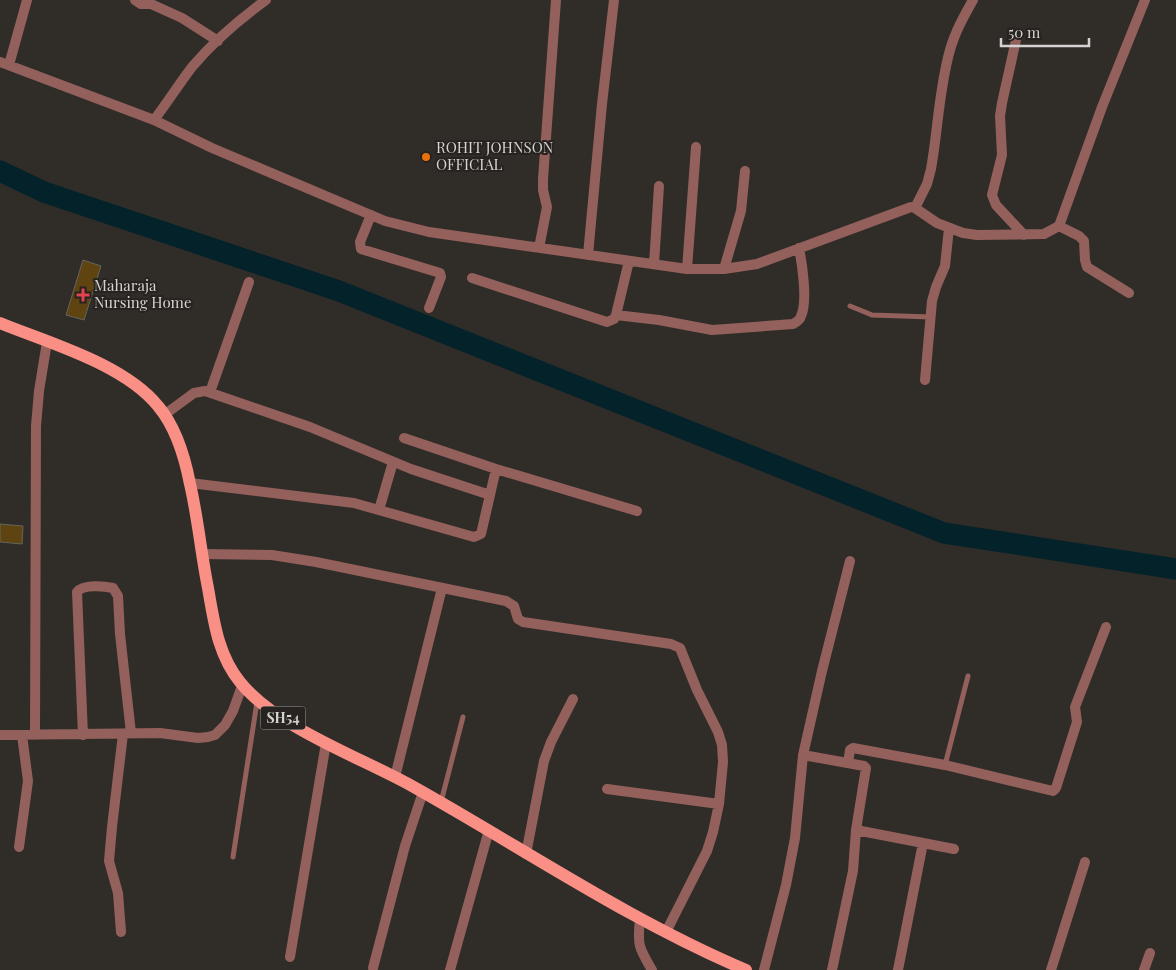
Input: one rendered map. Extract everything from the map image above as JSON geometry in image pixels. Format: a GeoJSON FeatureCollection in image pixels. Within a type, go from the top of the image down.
{"type":"FeatureCollection","features":[{"type":"Feature","properties":{"kind":"main road","name":"SH54"},"geometry":{"type":"LineString","coordinates":[[0,323],[85,357],[125,378],[146,393],[159,407],[183,456],[190,483],[222,654],[242,686],[282,717],[326,743],[395,776],[640,920],[746,970]]}},
{"type":"Feature","properties":{"kind":"street"},"geometry":{"type":"LineString","coordinates":[[27,0],[4,64],[154,120],[212,148],[385,221],[429,232],[539,248],[687,269],[724,270],[757,264],[906,208],[916,208],[937,223],[963,233],[977,235],[1044,234],[1059,226],[1102,107],[1145,0]]}},
{"type":"Feature","properties":{"kind":"street"},"geometry":{"type":"LineString","coordinates":[[135,0],[141,4],[151,4],[182,18],[218,41]]}},
{"type":"Feature","properties":{"kind":"street"},"geometry":{"type":"LineString","coordinates":[[154,120],[192,67],[244,17],[266,0]]}},
{"type":"Feature","properties":{"kind":"street"},"geometry":{"type":"LineString","coordinates":[[539,248],[547,207],[542,185],[556,0]]}},
{"type":"Feature","properties":{"kind":"street"},"geometry":{"type":"LineString","coordinates":[[588,255],[614,0]]}},
{"type":"Feature","properties":{"kind":"street"},"geometry":{"type":"LineString","coordinates":[[916,208],[927,184],[931,169],[945,70],[950,50],[961,21],[973,0]]}},
{"type":"Feature","properties":{"kind":"street"},"geometry":{"type":"LineString","coordinates":[[1016,40],[1002,103],[1000,116],[1002,155],[992,195],[996,206],[1024,235]]}},
{"type":"Feature","properties":{"kind":"street"},"geometry":{"type":"LineString","coordinates":[[687,269],[696,147]]}},
{"type":"Feature","properties":{"kind":"street"},"geometry":{"type":"LineString","coordinates":[[724,270],[741,211],[745,171]]}},
{"type":"Feature","properties":{"kind":"street"},"geometry":{"type":"LineString","coordinates":[[654,264],[659,186]]}},
{"type":"Feature","properties":{"kind":"street"},"geometry":{"type":"LineString","coordinates":[[370,215],[360,242],[361,249],[440,273],[429,308]]}},
{"type":"Feature","properties":{"kind":"street"},"geometry":{"type":"LineString","coordinates":[[1059,226],[1079,236],[1084,241],[1087,267],[1129,293]]}},
{"type":"Feature","properties":{"kind":"street"},"geometry":{"type":"LineString","coordinates":[[924,380],[934,294],[945,266],[949,228]]}},
{"type":"Feature","properties":{"kind":"street"},"geometry":{"type":"LineString","coordinates":[[616,315],[659,320],[712,330],[793,324],[801,317],[803,311],[803,271],[799,248]]}},
{"type":"Feature","properties":{"kind":"street"},"geometry":{"type":"LineString","coordinates":[[472,278],[604,322],[612,321],[616,315],[629,261]]}},
{"type":"Feature","properties":{"kind":"street"},"geometry":{"type":"LineString","coordinates":[[210,392],[250,282]]}},
{"type":"Feature","properties":{"kind":"street"},"geometry":{"type":"LineString","coordinates":[[35,735],[36,426],[39,391],[47,342]]}},
{"type":"Feature","properties":{"kind":"street"},"geometry":{"type":"LineString","coordinates":[[164,415],[194,393],[210,392],[310,427],[434,478],[490,494]]}},
{"type":"Feature","properties":{"kind":"street"},"geometry":{"type":"LineString","coordinates":[[404,438],[496,469],[637,511]]}},
{"type":"Feature","properties":{"kind":"street"},"geometry":{"type":"LineString","coordinates":[[379,510],[393,462]]}},
{"type":"Feature","properties":{"kind":"street"},"geometry":{"type":"LineString","coordinates":[[190,483],[354,503],[474,537],[481,534],[496,469]]}},
{"type":"Feature","properties":{"kind":"street"},"geometry":{"type":"LineString","coordinates":[[202,554],[272,556],[316,562],[506,601],[514,606],[518,619],[523,622],[671,644],[680,648],[696,690],[718,732],[722,745],[723,771],[719,804],[707,851],[666,932]]}},
{"type":"Feature","properties":{"kind":"street"},"geometry":{"type":"LineString","coordinates":[[764,970],[786,885],[795,838],[804,755],[822,671],[850,561]]}},
{"type":"Feature","properties":{"kind":"street"},"geometry":{"type":"LineString","coordinates":[[83,735],[78,592],[82,588],[104,586],[113,588],[118,596],[127,734],[112,827],[109,860],[118,893],[121,932]]}},
{"type":"Feature","properties":{"kind":"street"},"geometry":{"type":"LineString","coordinates":[[395,776],[442,588]]}},
{"type":"Feature","properties":{"kind":"street"},"geometry":{"type":"LineString","coordinates":[[848,763],[850,750],[853,748],[945,765],[1054,791],[1076,722],[1075,707],[1106,627]]}},
{"type":"Feature","properties":{"kind":"street"},"geometry":{"type":"LineString","coordinates":[[0,736],[160,733],[198,738],[215,735],[220,731],[233,711],[242,686]]}},
{"type":"Feature","properties":{"kind":"street"},"geometry":{"type":"LineString","coordinates":[[526,854],[544,761],[551,742],[573,698]]}},
{"type":"Feature","properties":{"kind":"street"},"geometry":{"type":"LineString","coordinates":[[18,847],[28,781],[22,735]]}},
{"type":"Feature","properties":{"kind":"street"},"geometry":{"type":"LineString","coordinates":[[290,957],[326,743]]}},
{"type":"Feature","properties":{"kind":"street"},"geometry":{"type":"LineString","coordinates":[[804,755],[864,766],[866,768],[856,830],[850,888],[832,970]]}},
{"type":"Feature","properties":{"kind":"street"},"geometry":{"type":"LineString","coordinates":[[607,789],[719,804]]}},
{"type":"Feature","properties":{"kind":"street"},"geometry":{"type":"LineString","coordinates":[[373,968],[405,846],[423,792]]}},
{"type":"Feature","properties":{"kind":"street"},"geometry":{"type":"LineString","coordinates":[[450,970],[489,830]]}},
{"type":"Feature","properties":{"kind":"street"},"geometry":{"type":"LineString","coordinates":[[856,830],[954,849]]}},
{"type":"Feature","properties":{"kind":"street"},"geometry":{"type":"LineString","coordinates":[[898,970],[924,843]]}},
{"type":"Feature","properties":{"kind":"street"},"geometry":{"type":"LineString","coordinates":[[1051,970],[1085,862]]}},
{"type":"Feature","properties":{"kind":"street"},"geometry":{"type":"LineString","coordinates":[[640,920],[638,938],[640,949],[649,969]]}},
{"type":"Feature","properties":{"kind":"street"},"geometry":{"type":"LineString","coordinates":[[1144,970],[1150,953]]}},
{"type":"Feature","properties":{"kind":"lane"},"geometry":{"type":"LineString","coordinates":[[850,306],[872,315],[931,317]]}},
{"type":"Feature","properties":{"kind":"lane"},"geometry":{"type":"LineString","coordinates":[[945,765],[968,676]]}},
{"type":"Feature","properties":{"kind":"lane"},"geometry":{"type":"LineString","coordinates":[[233,857],[257,699]]}},
{"type":"Feature","properties":{"kind":"lane"},"geometry":{"type":"LineString","coordinates":[[441,802],[462,717]]}},
{"type":"Feature","properties":{"kind":"building"},"geometry":{"type":"Polygon","coordinates":[[[83,260],[101,266],[84,320],[66,315],[83,260]]]}},
{"type":"Feature","properties":{"kind":"building"},"geometry":{"type":"Polygon","coordinates":[[[0,524],[23,526],[22,544],[0,542],[0,524]]]}},
{"type":"Feature","properties":{"kind":"waterway"},"geometry":{"type":"LineString","coordinates":[[0,171],[44,192],[339,291],[944,533],[1176,569]]}},
{"type":"Feature","properties":{"kind":"place","name":"ROHIT JOHNSON OFFICIAL"},"geometry":{"type":"Point","coordinates":[426,157]}},
{"type":"Feature","properties":{"kind":"place","name":"Maharaja Nursing Home"},"geometry":{"type":"Point","coordinates":[83,295]}}]}
